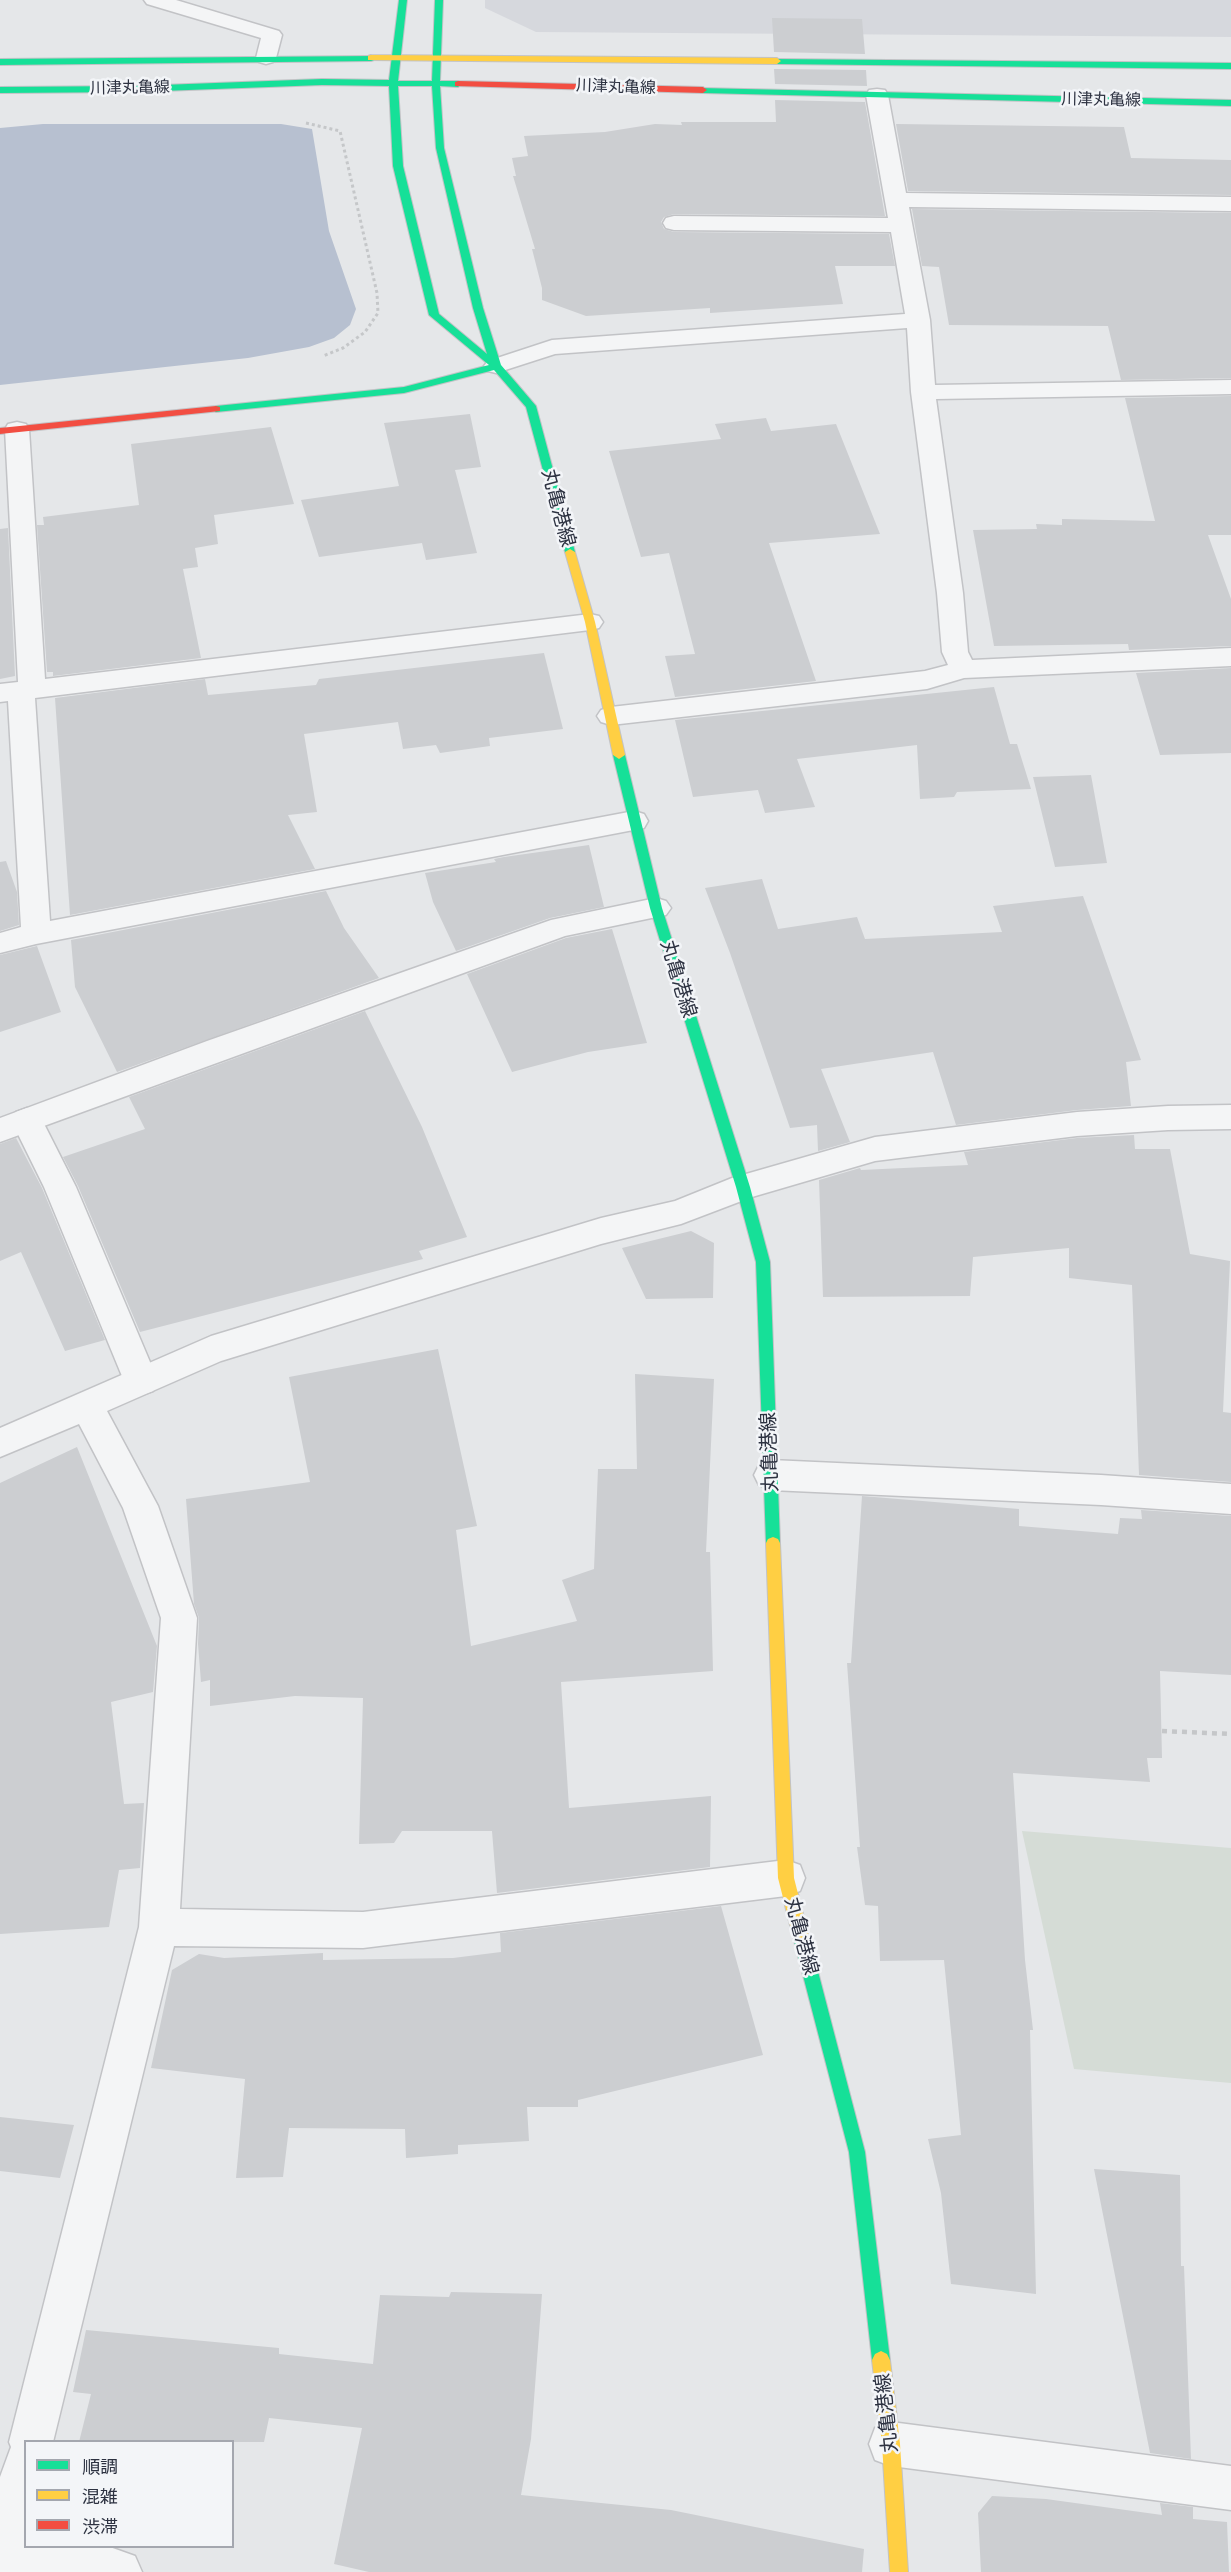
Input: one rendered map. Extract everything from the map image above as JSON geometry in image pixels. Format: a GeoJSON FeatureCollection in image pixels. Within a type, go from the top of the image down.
{"type":"FeatureCollection","features":[{"type":"Feature","properties":{"kind":"main road","name":"丸亀港線"},"geometry":{"type":"LineString","coordinates":[[403,0],[393,83],[398,166],[434,315],[496,366],[531,406],[590,622],[634,821],[656,908],[763,1262],[786,1878],[857,2152],[891,2444],[899,2572]]}},
{"type":"Feature","properties":{"kind":"main road","name":"丸亀港線"},"geometry":{"type":"LineString","coordinates":[[439,0],[436,84],[440,148],[478,308],[496,366]]}},
{"type":"Feature","properties":{"kind":"main road","name":"川津丸亀線"},"geometry":{"type":"LineString","coordinates":[[0,62],[438,57],[1231,66]]}},
{"type":"Feature","properties":{"kind":"main road","name":"川津丸亀線"},"geometry":{"type":"LineString","coordinates":[[0,90],[135,89],[322,82],[1231,103]]}},
{"type":"Feature","properties":{"kind":"main road"},"geometry":{"type":"LineString","coordinates":[[8,430],[404,390],[496,366]]}},
{"type":"Feature","properties":{"kind":"street"},"geometry":{"type":"LineString","coordinates":[[154,0],[272,35],[266,58]]}},
{"type":"Feature","properties":{"kind":"street"},"geometry":{"type":"LineString","coordinates":[[878,95],[918,320],[923,392],[950,593],[955,652],[963,669]]}},
{"type":"Feature","properties":{"kind":"street"},"geometry":{"type":"LineString","coordinates":[[897,200],[1231,204]]}},
{"type":"Feature","properties":{"kind":"street"},"geometry":{"type":"LineString","coordinates":[[674,223],[902,225]]}},
{"type":"Feature","properties":{"kind":"street"},"geometry":{"type":"LineString","coordinates":[[496,366],[552,347],[918,320]]}},
{"type":"Feature","properties":{"kind":"street"},"geometry":{"type":"LineString","coordinates":[[923,392],[1231,387]]}},
{"type":"Feature","properties":{"kind":"street"},"geometry":{"type":"LineString","coordinates":[[8,430],[18,690],[36,934]]}},
{"type":"Feature","properties":{"kind":"street"},"geometry":{"type":"LineString","coordinates":[[18,690],[590,622]]}},
{"type":"Feature","properties":{"kind":"street"},"geometry":{"type":"LineString","coordinates":[[611,716],[927,680],[963,669],[1231,657]]}},
{"type":"Feature","properties":{"kind":"street"},"geometry":{"type":"LineString","coordinates":[[0,944],[36,934],[634,821]]}},
{"type":"Feature","properties":{"kind":"street"},"geometry":{"type":"LineString","coordinates":[[141,1381],[60,1187],[13,1125],[218,1049],[561,927],[656,908]]}},
{"type":"Feature","properties":{"kind":"street"},"geometry":{"type":"LineString","coordinates":[[0,1443],[211,1350],[601,1231],[681,1212],[742,1187],[875,1149],[1077,1124],[1168,1118],[1231,1117]]}},
{"type":"Feature","properties":{"kind":"street"},"geometry":{"type":"LineString","coordinates":[[31,2440],[159,1928],[179,1618],[140,1506],[86,1405]]}},
{"type":"Feature","properties":{"kind":"street"},"geometry":{"type":"LineString","coordinates":[[771,1475],[1101,1490],[1231,1499]]}},
{"type":"Feature","properties":{"kind":"street"},"geometry":{"type":"LineString","coordinates":[[159,1928],[363,1930],[786,1878]]}},
{"type":"Feature","properties":{"kind":"street"},"geometry":{"type":"LineString","coordinates":[[891,2444],[1231,2488]]}},
{"type":"Feature","properties":{"kind":"street"},"geometry":{"type":"LineString","coordinates":[[24,2470],[2,2551],[119,2572]]}},
{"type":"Feature","properties":{"kind":"path"},"geometry":{"type":"LineString","coordinates":[[298,122],[340,131],[377,293],[378,313],[365,332],[343,348],[324,356],[312,357]]}},
{"type":"Feature","properties":{"kind":"path"},"geometry":{"type":"LineString","coordinates":[[1162,1731],[1231,1734]]}},
{"type":"Feature","properties":{"kind":"shaded area"},"geometry":{"type":"Polygon","coordinates":[[[485,0],[1231,0],[1231,37],[536,32],[485,8],[485,0]]]}},
{"type":"Feature","properties":{"kind":"shaded area"},"geometry":{"type":"Polygon","coordinates":[[[1022,1831],[1231,1848],[1231,2083],[1074,2069],[1022,1831]]]}},
{"type":"Feature","properties":{"kind":"water"},"geometry":{"type":"Polygon","coordinates":[[[43,124],[281,124],[312,129],[329,231],[356,309],[350,325],[334,338],[309,347],[248,358],[0,385],[0,128],[43,124]]]}},
{"type":"Feature","properties":{"kind":"building"},"geometry":{"type":"Polygon","coordinates":[[[772,18],[862,19],[865,54],[774,52],[772,18]]]}},
{"type":"Feature","properties":{"kind":"building"},"geometry":{"type":"Polygon","coordinates":[[[774,69],[866,70],[867,86],[775,84],[774,69]]]}},
{"type":"Feature","properties":{"kind":"building"},"geometry":{"type":"Polygon","coordinates":[[[775,100],[865,102],[885,216],[674,214],[664,217],[661,222],[664,229],[674,232],[889,234],[895,266],[835,266],[843,304],[710,313],[710,308],[586,316],[542,300],[542,288],[532,249],[535,249],[513,176],[516,176],[512,158],[528,156],[524,136],[605,132],[655,124],[682,125],[681,122],[776,122],[775,100]]]}},
{"type":"Feature","properties":{"kind":"building"},"geometry":{"type":"Polygon","coordinates":[[[896,124],[1124,127],[1131,158],[1231,160],[1231,195],[908,191],[896,124]]]}},
{"type":"Feature","properties":{"kind":"building"},"geometry":{"type":"Polygon","coordinates":[[[912,209],[1231,213],[1231,378],[1121,380],[1108,326],[949,325],[939,267],[922,266],[912,209]]]}},
{"type":"Feature","properties":{"kind":"building"},"geometry":{"type":"Polygon","coordinates":[[[1231,396],[1231,535],[1208,535],[1231,599],[1231,646],[1129,650],[1128,644],[994,646],[973,530],[1037,529],[1036,524],[1062,525],[1062,519],[1155,521],[1125,398],[1231,396]]]}},
{"type":"Feature","properties":{"kind":"building"},"geometry":{"type":"Polygon","coordinates":[[[470,414],[481,467],[455,470],[477,553],[426,560],[422,543],[319,557],[301,500],[399,486],[384,423],[470,414]]]}},
{"type":"Feature","properties":{"kind":"building"},"geometry":{"type":"Polygon","coordinates":[[[766,418],[771,431],[836,424],[880,534],[769,543],[816,681],[675,697],[665,656],[695,654],[669,553],[641,557],[609,451],[721,439],[715,424],[766,418]]]}},
{"type":"Feature","properties":{"kind":"building"},"geometry":{"type":"Polygon","coordinates":[[[271,427],[294,504],[214,515],[218,544],[195,548],[198,567],[183,569],[201,658],[53,676],[53,672],[47,672],[37,525],[44,525],[43,517],[139,505],[131,444],[271,427]]]}},
{"type":"Feature","properties":{"kind":"building"},"geometry":{"type":"Polygon","coordinates":[[[8,528],[15,676],[0,679],[0,529],[8,528]]]}},
{"type":"Feature","properties":{"kind":"building"},"geometry":{"type":"Polygon","coordinates":[[[544,653],[563,729],[489,738],[490,746],[440,753],[436,745],[403,749],[398,722],[304,734],[317,812],[288,815],[315,869],[70,915],[55,698],[205,679],[208,695],[316,685],[319,679],[544,653]]]}},
{"type":"Feature","properties":{"kind":"building"},"geometry":{"type":"Polygon","coordinates":[[[1231,668],[1231,753],[1160,755],[1136,673],[1231,668]]]}},
{"type":"Feature","properties":{"kind":"building"},"geometry":{"type":"Polygon","coordinates":[[[994,687],[1010,744],[1017,744],[1031,789],[957,792],[954,797],[920,799],[917,745],[797,759],[815,807],[765,813],[758,790],[693,797],[675,720],[994,687]]]}},
{"type":"Feature","properties":{"kind":"building"},"geometry":{"type":"Polygon","coordinates":[[[1091,775],[1107,863],[1055,867],[1033,777],[1091,775]]]}},
{"type":"Feature","properties":{"kind":"building"},"geometry":{"type":"Polygon","coordinates":[[[589,845],[604,907],[550,918],[456,951],[433,902],[425,873],[496,862],[494,859],[504,857],[589,845]]]}},
{"type":"Feature","properties":{"kind":"building"},"geometry":{"type":"Polygon","coordinates":[[[6,861],[17,892],[19,925],[0,931],[0,862],[6,861]]]}},
{"type":"Feature","properties":{"kind":"building"},"geometry":{"type":"Polygon","coordinates":[[[762,879],[778,929],[857,917],[865,939],[1002,932],[993,906],[1083,896],[1141,1060],[1126,1062],[1131,1106],[1077,1110],[956,1125],[933,1052],[821,1069],[850,1142],[818,1151],[817,1125],[790,1128],[730,953],[705,888],[762,879]]]}},
{"type":"Feature","properties":{"kind":"building"},"geometry":{"type":"Polygon","coordinates":[[[326,891],[344,928],[379,978],[117,1072],[75,987],[71,940],[326,891]]]}},
{"type":"Feature","properties":{"kind":"building"},"geometry":{"type":"Polygon","coordinates":[[[612,929],[647,1043],[588,1052],[512,1072],[467,974],[566,938],[612,929]]]}},
{"type":"Feature","properties":{"kind":"building"},"geometry":{"type":"Polygon","coordinates":[[[37,946],[61,1012],[0,1032],[0,955],[37,946]]]}},
{"type":"Feature","properties":{"kind":"building"},"geometry":{"type":"Polygon","coordinates":[[[365,1011],[422,1127],[467,1237],[419,1251],[423,1259],[140,1332],[78,1186],[63,1157],[145,1129],[129,1097],[365,1011]]]}},
{"type":"Feature","properties":{"kind":"building"},"geometry":{"type":"Polygon","coordinates":[[[1134,1135],[1135,1149],[1170,1149],[1190,1254],[1230,1261],[1223,1412],[1231,1413],[1231,1482],[1139,1475],[1132,1285],[1069,1278],[1069,1248],[973,1257],[970,1296],[823,1297],[819,1180],[860,1168],[861,1170],[968,1165],[964,1152],[1077,1138],[1134,1135]]]}},
{"type":"Feature","properties":{"kind":"building"},"geometry":{"type":"Polygon","coordinates":[[[16,1138],[42,1188],[105,1340],[65,1351],[21,1252],[0,1261],[0,1144],[16,1138]]]}},
{"type":"Feature","properties":{"kind":"building"},"geometry":{"type":"Polygon","coordinates":[[[691,1231],[714,1243],[713,1298],[646,1299],[622,1248],[691,1231]]]}},
{"type":"Feature","properties":{"kind":"building"},"geometry":{"type":"Polygon","coordinates":[[[438,1349],[477,1526],[456,1530],[471,1646],[577,1621],[562,1580],[594,1569],[598,1469],[637,1469],[635,1374],[714,1379],[706,1552],[710,1552],[713,1671],[561,1682],[569,1808],[711,1796],[710,1867],[497,1893],[492,1831],[402,1831],[394,1843],[359,1844],[363,1698],[295,1696],[210,1706],[210,1680],[201,1682],[198,1644],[199,1618],[194,1604],[186,1499],[310,1482],[289,1377],[438,1349]]]}},
{"type":"Feature","properties":{"kind":"building"},"geometry":{"type":"Polygon","coordinates":[[[77,1447],[157,1646],[153,1692],[111,1702],[124,1804],[144,1803],[140,1868],[119,1870],[109,1927],[0,1934],[0,1483],[77,1447]]]}},
{"type":"Feature","properties":{"kind":"building"},"geometry":{"type":"Polygon","coordinates":[[[862,1496],[1019,1509],[1019,1526],[1118,1534],[1120,1518],[1142,1519],[1141,1510],[1231,1516],[1231,1675],[1160,1671],[1162,1758],[1147,1758],[1150,1782],[1013,1773],[1025,1960],[1033,2030],[1030,2030],[1036,2294],[951,2284],[941,2193],[928,2139],[961,2135],[944,1960],[880,1961],[878,1906],[865,1905],[857,1847],[860,1847],[847,1663],[851,1663],[862,1496]]]}},
{"type":"Feature","properties":{"kind":"building"},"geometry":{"type":"Polygon","coordinates":[[[721,1906],[763,2055],[578,2100],[578,2107],[527,2107],[529,2141],[458,2145],[458,2154],[406,2158],[405,2129],[289,2128],[283,2177],[236,2178],[245,2079],[151,2068],[172,1970],[199,1954],[224,1958],[323,1953],[323,1960],[453,1958],[501,1952],[500,1933],[721,1906]]]}},
{"type":"Feature","properties":{"kind":"building"},"geometry":{"type":"Polygon","coordinates":[[[0,2117],[74,2125],[60,2178],[0,2171],[0,2117]]]}},
{"type":"Feature","properties":{"kind":"building"},"geometry":{"type":"Polygon","coordinates":[[[1094,2169],[1180,2175],[1181,2266],[1184,2266],[1191,2459],[1150,2453],[1094,2169]]]}},
{"type":"Feature","properties":{"kind":"building"},"geometry":{"type":"Polygon","coordinates":[[[451,2292],[542,2294],[531,2439],[521,2495],[671,2510],[864,2549],[862,2572],[369,2572],[334,2564],[362,2428],[269,2418],[264,2442],[80,2440],[91,2394],[73,2392],[86,2330],[279,2348],[279,2354],[373,2364],[380,2295],[449,2297],[451,2292]]]}},
{"type":"Feature","properties":{"kind":"building"},"geometry":{"type":"Polygon","coordinates":[[[992,2496],[1046,2499],[1162,2515],[1160,2503],[1193,2507],[1193,2519],[1227,2522],[1229,2572],[981,2572],[978,2513],[992,2496]]]}},
{"type":"Feature","properties":{"kind":"traffic: fast"},"geometry":{"type":"LineString","coordinates":[[403,0],[393,83],[398,166],[434,315],[496,366],[531,406],[570,552]]}},
{"type":"Feature","properties":{"kind":"traffic: fast"},"geometry":{"type":"LineString","coordinates":[[439,0],[436,84],[440,148],[478,308],[496,366]]}},
{"type":"Feature","properties":{"kind":"traffic: fast"},"geometry":{"type":"LineString","coordinates":[[0,62],[371,58]]}},
{"type":"Feature","properties":{"kind":"traffic: fast"},"geometry":{"type":"LineString","coordinates":[[777,61],[1231,66]]}},
{"type":"Feature","properties":{"kind":"traffic: fast"},"geometry":{"type":"LineString","coordinates":[[0,90],[135,89],[322,82],[458,84]]}},
{"type":"Feature","properties":{"kind":"traffic: fast"},"geometry":{"type":"LineString","coordinates":[[703,90],[1231,103]]}},
{"type":"Feature","properties":{"kind":"traffic: fast"},"geometry":{"type":"LineString","coordinates":[[216,409],[404,390],[496,366]]}},
{"type":"Feature","properties":{"kind":"traffic: fast"},"geometry":{"type":"LineString","coordinates":[[619,755],[656,908],[743,1187],[763,1262],[773,1543]]}},
{"type":"Feature","properties":{"kind":"traffic: fast"},"geometry":{"type":"LineString","coordinates":[[801,1937],[857,2152],[881,2360]]}},
{"type":"Feature","properties":{"kind":"traffic: slow"},"geometry":{"type":"LineString","coordinates":[[371,58],[777,61]]}},
{"type":"Feature","properties":{"kind":"traffic: slow"},"geometry":{"type":"LineString","coordinates":[[570,552],[590,622],[619,755]]}},
{"type":"Feature","properties":{"kind":"traffic: slow"},"geometry":{"type":"LineString","coordinates":[[773,1543],[786,1878],[801,1937]]}},
{"type":"Feature","properties":{"kind":"traffic: slow"},"geometry":{"type":"LineString","coordinates":[[881,2360],[891,2444],[899,2572]]}},
{"type":"Feature","properties":{"kind":"traffic: jam"},"geometry":{"type":"LineString","coordinates":[[458,84],[703,90]]}},
{"type":"Feature","properties":{"kind":"traffic: jam"},"geometry":{"type":"LineString","coordinates":[[0,431],[216,409]]}}]}
